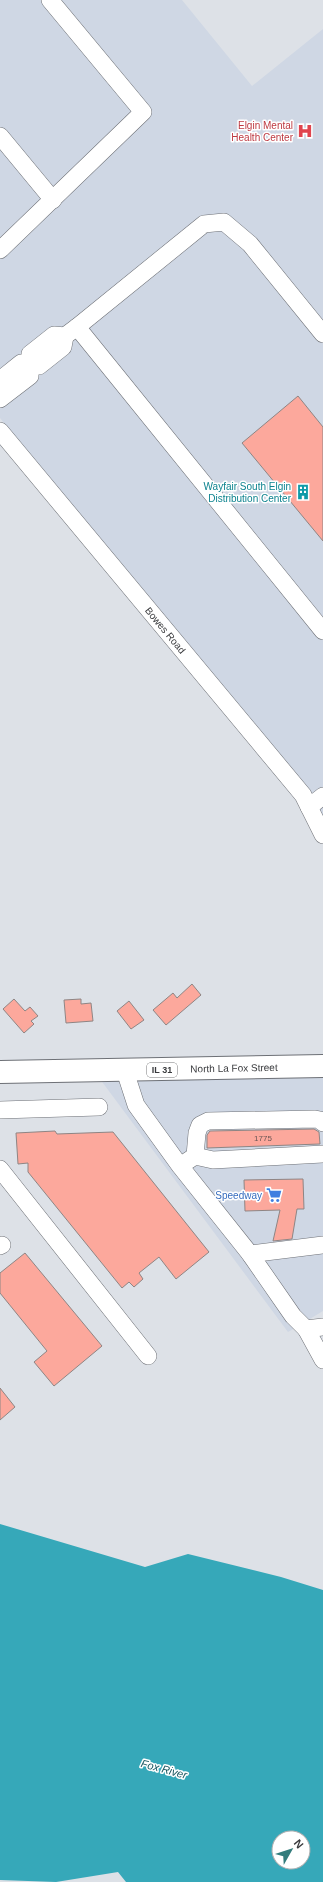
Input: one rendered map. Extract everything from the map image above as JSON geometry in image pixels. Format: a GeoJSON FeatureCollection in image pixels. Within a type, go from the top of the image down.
{"type":"FeatureCollection","features":[{"type":"Feature","properties":{"kind":"main road","name":"North La Fox Street"},"geometry":{"type":"LineString","coordinates":[[0,1071],[125,1071],[323,1066]]}},
{"type":"Feature","properties":{"kind":"street"},"geometry":{"type":"LineString","coordinates":[[0,250],[143,112],[50,0]]}},
{"type":"Feature","properties":{"kind":"street"},"geometry":{"type":"LineString","coordinates":[[0,136],[53,200]]}},
{"type":"Feature","properties":{"kind":"street"},"geometry":{"type":"LineString","coordinates":[[0,380],[21,363],[39,366],[63,347],[71,331],[204,224],[224,222],[250,244],[323,334]]}},
{"type":"Feature","properties":{"kind":"street"},"geometry":{"type":"LineString","coordinates":[[71,331],[323,631]]}},
{"type":"Feature","properties":{"kind":"street"},"geometry":{"type":"LineString","coordinates":[[0,400],[30,376],[30,365]]}},
{"type":"Feature","properties":{"kind":"street","name":"Bowes Road"},"geometry":{"type":"LineString","coordinates":[[0,431],[303,795],[323,835]]}},
{"type":"Feature","properties":{"kind":"street"},"geometry":{"type":"LineString","coordinates":[[309,807],[323,796]]}},
{"type":"Feature","properties":{"kind":"street"},"geometry":{"type":"LineString","coordinates":[[125,1071],[136,1105],[180,1166],[250,1254],[293,1316],[306,1328],[323,1360]]}},
{"type":"Feature","properties":{"kind":"street"},"geometry":{"type":"LineString","coordinates":[[0,1110],[99,1108]]}},
{"type":"Feature","properties":{"kind":"street"},"geometry":{"type":"LineString","coordinates":[[195,1156],[196,1133],[200,1125],[208,1122],[315,1118],[320,1120],[323,1124]]}},
{"type":"Feature","properties":{"kind":"street"},"geometry":{"type":"LineString","coordinates":[[180,1166],[195,1156],[213,1160],[323,1154]]}},
{"type":"Feature","properties":{"kind":"street"},"geometry":{"type":"LineString","coordinates":[[0,1169],[148,1356]]}},
{"type":"Feature","properties":{"kind":"street"},"geometry":{"type":"LineString","coordinates":[[250,1254],[323,1245]]}},
{"type":"Feature","properties":{"kind":"street"},"geometry":{"type":"LineString","coordinates":[[306,1328],[323,1327]]}},
{"type":"Feature","properties":{"kind":"shaded area"},"geometry":{"type":"Polygon","coordinates":[[[0,0],[182,0],[252,86],[323,29],[323,826],[305,789],[0,418],[0,0]]]}},
{"type":"Feature","properties":{"kind":"shaded area"},"geometry":{"type":"Polygon","coordinates":[[[323,1068],[323,1311],[288,1332],[97,1075],[323,1068]]]}},
{"type":"Feature","properties":{"kind":"water","name":"Fox River"},"geometry":{"type":"Polygon","coordinates":[[[0,1524],[145,1567],[188,1554],[281,1577],[323,1590],[323,1882],[126,1882],[118,1872],[56,1882],[0,1880],[0,1524]]]}},
{"type":"Feature","properties":{"kind":"building","name":"Wayfair South Elgin Distribution Center"},"geometry":{"type":"Polygon","coordinates":[[[298,396],[323,427],[323,541],[242,443],[298,396]]]}},
{"type":"Feature","properties":{"kind":"building"},"geometry":{"type":"Polygon","coordinates":[[[192,984],[201,995],[166,1025],[153,1010],[173,993],[177,998],[192,984]]]}},
{"type":"Feature","properties":{"kind":"building"},"geometry":{"type":"Polygon","coordinates":[[[14,999],[25,1011],[30,1007],[38,1016],[31,1021],[34,1024],[24,1033],[3,1009],[14,999]]]}},
{"type":"Feature","properties":{"kind":"building"},"geometry":{"type":"Polygon","coordinates":[[[81,999],[81,1004],[91,1003],[93,1021],[66,1023],[64,1000],[81,999]]]}},
{"type":"Feature","properties":{"kind":"building"},"geometry":{"type":"Polygon","coordinates":[[[129,1001],[144,1020],[131,1029],[117,1011],[129,1001]]]}},
{"type":"Feature","properties":{"kind":"building"},"geometry":{"type":"Polygon","coordinates":[[[314,1129],[319,1132],[320,1144],[207,1148],[207,1135],[210,1131],[314,1129]]]}},
{"type":"Feature","properties":{"kind":"building"},"geometry":{"type":"Polygon","coordinates":[[[55,1131],[57,1134],[113,1132],[209,1252],[176,1279],[159,1257],[139,1273],[143,1279],[134,1287],[129,1282],[122,1288],[28,1172],[28,1163],[18,1164],[16,1133],[55,1131]]]}},
{"type":"Feature","properties":{"kind":"building","name":"Speedway"},"geometry":{"type":"Polygon","coordinates":[[[303,1179],[304,1209],[297,1209],[292,1239],[273,1241],[280,1210],[245,1211],[244,1180],[303,1179]]]}},
{"type":"Feature","properties":{"kind":"building"},"geometry":{"type":"Polygon","coordinates":[[[25,1253],[102,1346],[54,1386],[34,1362],[47,1351],[0,1293],[0,1273],[25,1253]]]}},
{"type":"Feature","properties":{"kind":"building"},"geometry":{"type":"Polygon","coordinates":[[[0,1388],[15,1407],[0,1420],[0,1388]]]}},
{"type":"Feature","properties":{"kind":"place","name":"Elgin Mental Health Center"},"geometry":{"type":"Point","coordinates":[305,131]}},
{"type":"Feature","properties":{"kind":"place","name":"Wayfair South Elgin Distribution Center"},"geometry":{"type":"Point","coordinates":[303,492]}},
{"type":"Feature","properties":{"kind":"place","name":"Speedway"},"geometry":{"type":"Point","coordinates":[274,1195]}}]}
